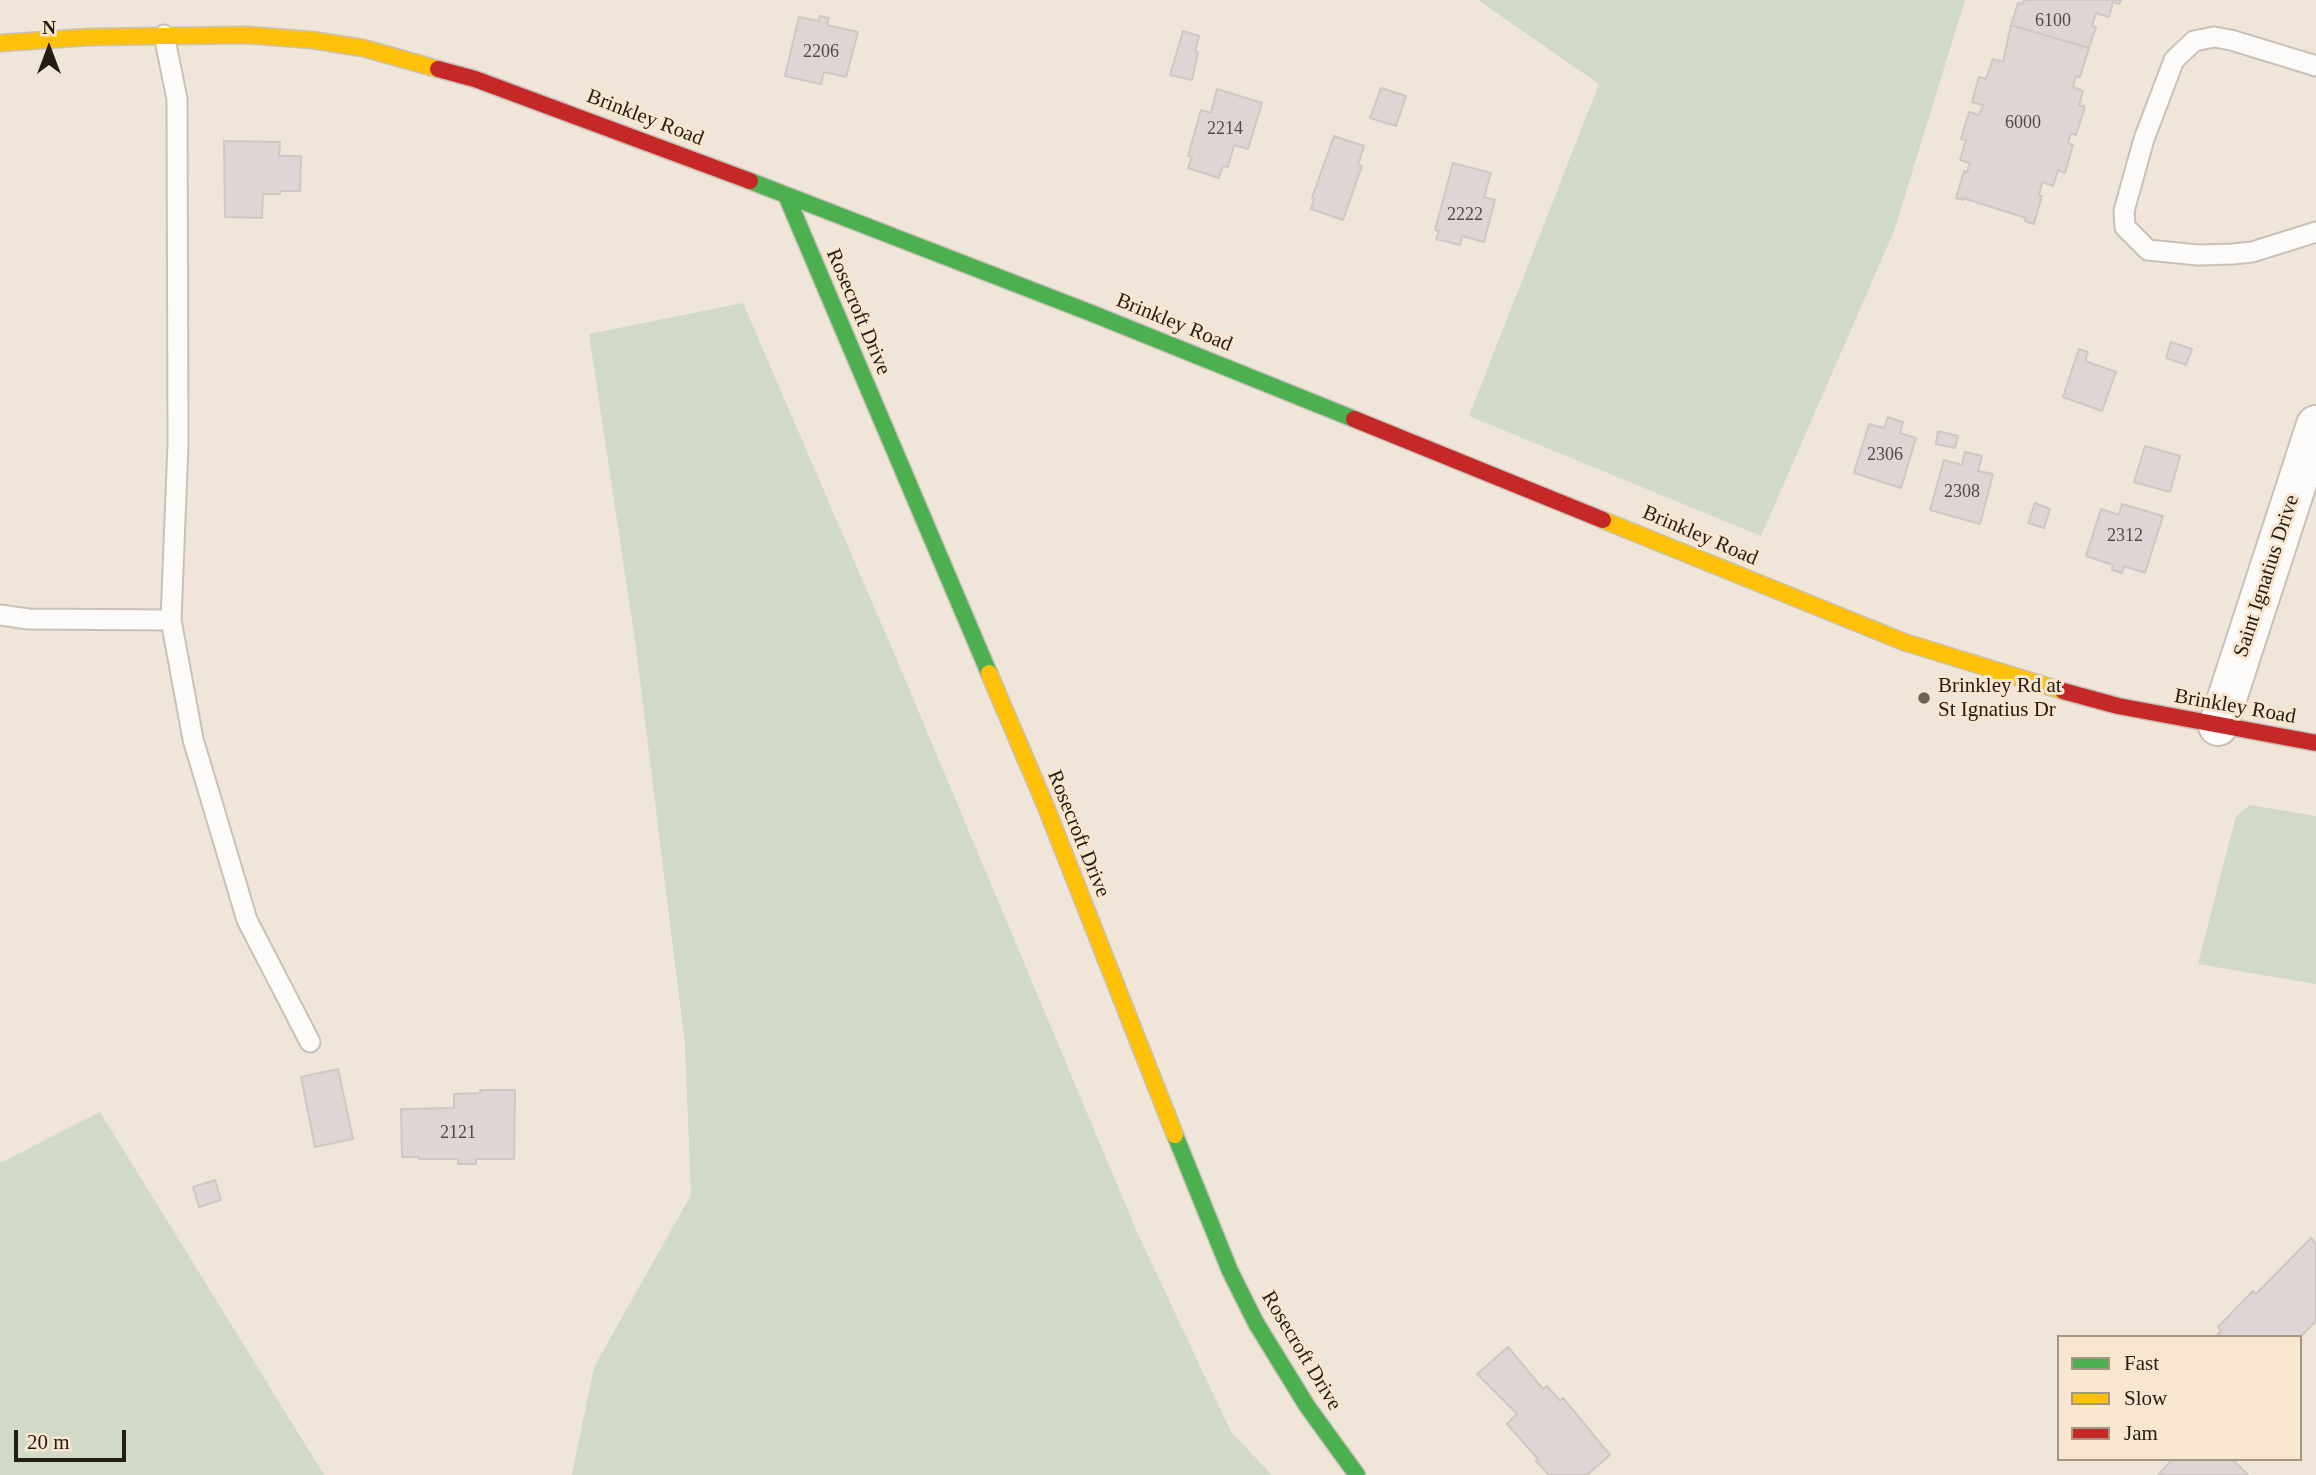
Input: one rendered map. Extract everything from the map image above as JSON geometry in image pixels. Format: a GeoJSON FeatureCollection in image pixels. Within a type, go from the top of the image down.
{"type":"FeatureCollection","features":[{"type":"Feature","properties":{"kind":"main road","name":"Brinkley Road"},"geometry":{"type":"LineString","coordinates":[[0,43],[163,35],[247,35],[312,40],[363,48],[495,85],[911,242],[1281,388],[1904,642],[2080,695],[2218,726],[2316,743]]}},
{"type":"Feature","properties":{"kind":"main road","name":"Rosecroft Drive"},"geometry":{"type":"LineString","coordinates":[[786,195],[1046,807],[1230,1271],[1256,1323],[1307,1406],[1357,1475]]}},
{"type":"Feature","properties":{"kind":"street","name":"Saint Ignatius Drive"},"geometry":{"type":"LineString","coordinates":[[2218,726],[2316,425]]}},
{"type":"Feature","properties":{"kind":"lane"},"geometry":{"type":"LineString","coordinates":[[163,35],[177,99],[178,444],[171,620],[193,739],[247,920],[310,1042]]}},
{"type":"Feature","properties":{"kind":"lane"},"geometry":{"type":"LineString","coordinates":[[2316,66],[2231,40],[2214,37],[2194,41],[2174,60],[2144,139],[2124,211],[2125,227],[2148,250],[2198,255],[2252,252],[2316,232]]}},
{"type":"Feature","properties":{"kind":"lane"},"geometry":{"type":"LineString","coordinates":[[0,615],[28,619],[171,620]]}},
{"type":"Feature","properties":{"kind":"green space"},"geometry":{"type":"Polygon","coordinates":[[[1478,0],[1965,0],[1894,231],[1761,536],[1469,416],[1599,84],[1478,0]]]}},
{"type":"Feature","properties":{"kind":"green space"},"geometry":{"type":"Polygon","coordinates":[[[743,303],[899,665],[1137,1232],[1231,1432],[1272,1475],[572,1475],[594,1367],[691,1195],[685,1045],[636,647],[589,334],[743,303]]]}},
{"type":"Feature","properties":{"kind":"green space"},"geometry":{"type":"Polygon","coordinates":[[[2250,805],[2316,816],[2316,984],[2198,964],[2236,816],[2250,805]]]}},
{"type":"Feature","properties":{"kind":"green space"},"geometry":{"type":"Polygon","coordinates":[[[100,1112],[324,1475],[0,1475],[0,1163],[100,1112]]]}},
{"type":"Feature","properties":{"kind":"building"},"geometry":{"type":"Polygon","coordinates":[[[2024,0],[2121,0],[2119,4],[2113,2],[2109,17],[2096,13],[2092,26],[2096,27],[2089,48],[2011,25],[2018,3],[2022,4],[2024,0]]]}},
{"type":"Feature","properties":{"kind":"building"},"geometry":{"type":"Polygon","coordinates":[[[820,16],[829,18],[827,25],[858,32],[846,77],[824,72],[821,84],[785,76],[799,17],[818,21],[820,16]]]}},
{"type":"Feature","properties":{"kind":"building"},"geometry":{"type":"Polygon","coordinates":[[[2011,25],[2089,48],[2080,77],[2076,76],[2073,87],[2083,91],[2079,105],[2085,107],[2076,135],[2071,133],[2068,143],[2073,145],[2065,173],[2058,170],[2053,186],[2042,182],[2039,196],[2042,196],[2034,224],[2025,221],[2026,218],[1956,198],[1964,171],[1967,172],[1970,163],[1960,160],[1966,140],[1961,139],[1969,112],[1979,115],[1983,105],[1972,102],[1979,77],[1986,79],[1993,59],[2003,62],[2011,25]]]}},
{"type":"Feature","properties":{"kind":"building"},"geometry":{"type":"Polygon","coordinates":[[[1183,31],[1199,36],[1192,80],[1170,75],[1183,31]]]}},
{"type":"Feature","properties":{"kind":"building"},"geometry":{"type":"Polygon","coordinates":[[[1381,88],[1406,96],[1396,126],[1370,118],[1381,88]]]}},
{"type":"Feature","properties":{"kind":"building"},"geometry":{"type":"Polygon","coordinates":[[[1217,89],[1262,103],[1248,149],[1234,145],[1228,167],[1223,166],[1219,178],[1188,168],[1192,157],[1188,156],[1201,110],[1211,113],[1217,89]]]}},
{"type":"Feature","properties":{"kind":"building"},"geometry":{"type":"Polygon","coordinates":[[[1334,136],[1364,146],[1358,165],[1362,166],[1343,220],[1311,209],[1312,198],[1334,136]]]}},
{"type":"Feature","properties":{"kind":"building"},"geometry":{"type":"Polygon","coordinates":[[[224,141],[280,142],[279,156],[301,156],[300,191],[263,194],[262,218],[225,217],[224,141]]]}},
{"type":"Feature","properties":{"kind":"building"},"geometry":{"type":"Polygon","coordinates":[[[1453,163],[1491,173],[1484,197],[1495,200],[1484,242],[1462,236],[1460,245],[1436,239],[1439,231],[1435,230],[1453,163]]]}},
{"type":"Feature","properties":{"kind":"building"},"geometry":{"type":"Polygon","coordinates":[[[2171,342],[2192,349],[2186,365],[2166,358],[2171,342]]]}},
{"type":"Feature","properties":{"kind":"building"},"geometry":{"type":"Polygon","coordinates":[[[2079,349],[2088,352],[2085,361],[2116,372],[2102,411],[2063,397],[2079,349]]]}},
{"type":"Feature","properties":{"kind":"building"},"geometry":{"type":"Polygon","coordinates":[[[1888,417],[1903,422],[1900,433],[1916,438],[1901,488],[1854,473],[1869,424],[1884,428],[1888,417]]]}},
{"type":"Feature","properties":{"kind":"building"},"geometry":{"type":"Polygon","coordinates":[[[1938,431],[1958,436],[1955,448],[1936,444],[1938,431]]]}},
{"type":"Feature","properties":{"kind":"building"},"geometry":{"type":"Polygon","coordinates":[[[2145,446],[2180,456],[2170,492],[2134,482],[2145,446]]]}},
{"type":"Feature","properties":{"kind":"building"},"geometry":{"type":"Polygon","coordinates":[[[1965,452],[1982,456],[1978,471],[1993,474],[1980,524],[1930,510],[1944,460],[1962,465],[1965,452]]]}},
{"type":"Feature","properties":{"kind":"building"},"geometry":{"type":"Polygon","coordinates":[[[2035,503],[2050,509],[2044,528],[2028,523],[2035,503]]]}},
{"type":"Feature","properties":{"kind":"building"},"geometry":{"type":"Polygon","coordinates":[[[2122,504],[2163,516],[2145,573],[2124,566],[2122,573],[2112,570],[2113,565],[2086,556],[2101,509],[2119,515],[2122,504]]]}},
{"type":"Feature","properties":{"kind":"building"},"geometry":{"type":"Polygon","coordinates":[[[338,1069],[353,1139],[315,1147],[301,1077],[338,1069]]]}},
{"type":"Feature","properties":{"kind":"building"},"geometry":{"type":"Polygon","coordinates":[[[480,1090],[515,1090],[514,1159],[476,1159],[476,1164],[458,1164],[458,1159],[402,1157],[401,1109],[454,1108],[454,1094],[480,1093],[480,1090]]]}},
{"type":"Feature","properties":{"kind":"building"},"geometry":{"type":"Polygon","coordinates":[[[215,1180],[221,1200],[199,1207],[193,1187],[215,1180]]]}},
{"type":"Feature","properties":{"kind":"building"},"geometry":{"type":"Polygon","coordinates":[[[2311,1238],[2316,1244],[2316,1321],[2302,1335],[2217,1335],[2221,1331],[2218,1327],[2253,1291],[2256,1294],[2311,1238]]]}},
{"type":"Feature","properties":{"kind":"building"},"geometry":{"type":"Polygon","coordinates":[[[1508,1347],[1543,1389],[1547,1386],[1560,1401],[1563,1398],[1610,1455],[1587,1475],[1549,1475],[1507,1424],[1517,1414],[1477,1374],[1508,1347]]]}},
{"type":"Feature","properties":{"kind":"building"},"geometry":{"type":"Polygon","coordinates":[[[2171,1461],[2234,1461],[2248,1475],[2158,1475],[2171,1461]]]}},
{"type":"Feature","properties":{"kind":"traffic: fast"},"geometry":{"type":"LineString","coordinates":[[750,181],[1091,313],[1354,419]]}},
{"type":"Feature","properties":{"kind":"traffic: fast"},"geometry":{"type":"LineString","coordinates":[[786,195],[989,673]]}},
{"type":"Feature","properties":{"kind":"traffic: fast"},"geometry":{"type":"LineString","coordinates":[[1175,1135],[1230,1271],[1256,1323],[1307,1406],[1357,1475]]}},
{"type":"Feature","properties":{"kind":"traffic: slow"},"geometry":{"type":"LineString","coordinates":[[0,43],[89,37],[247,35],[312,40],[363,48],[438,69]]}},
{"type":"Feature","properties":{"kind":"traffic: slow"},"geometry":{"type":"LineString","coordinates":[[1603,520],[1904,642],[2063,691]]}},
{"type":"Feature","properties":{"kind":"traffic: slow"},"geometry":{"type":"LineString","coordinates":[[989,673],[1046,807],[1175,1135]]}},
{"type":"Feature","properties":{"kind":"traffic: jam"},"geometry":{"type":"LineString","coordinates":[[438,69],[475,79],[750,181]]}},
{"type":"Feature","properties":{"kind":"traffic: jam"},"geometry":{"type":"LineString","coordinates":[[1354,419],[1603,520]]}},
{"type":"Feature","properties":{"kind":"traffic: jam"},"geometry":{"type":"LineString","coordinates":[[2063,691],[2118,706],[2316,743]]}},
{"type":"Feature","properties":{"kind":"place","name":"Brinkley Rd at St Ignatius Dr"},"geometry":{"type":"Point","coordinates":[1924,698]}}]}
